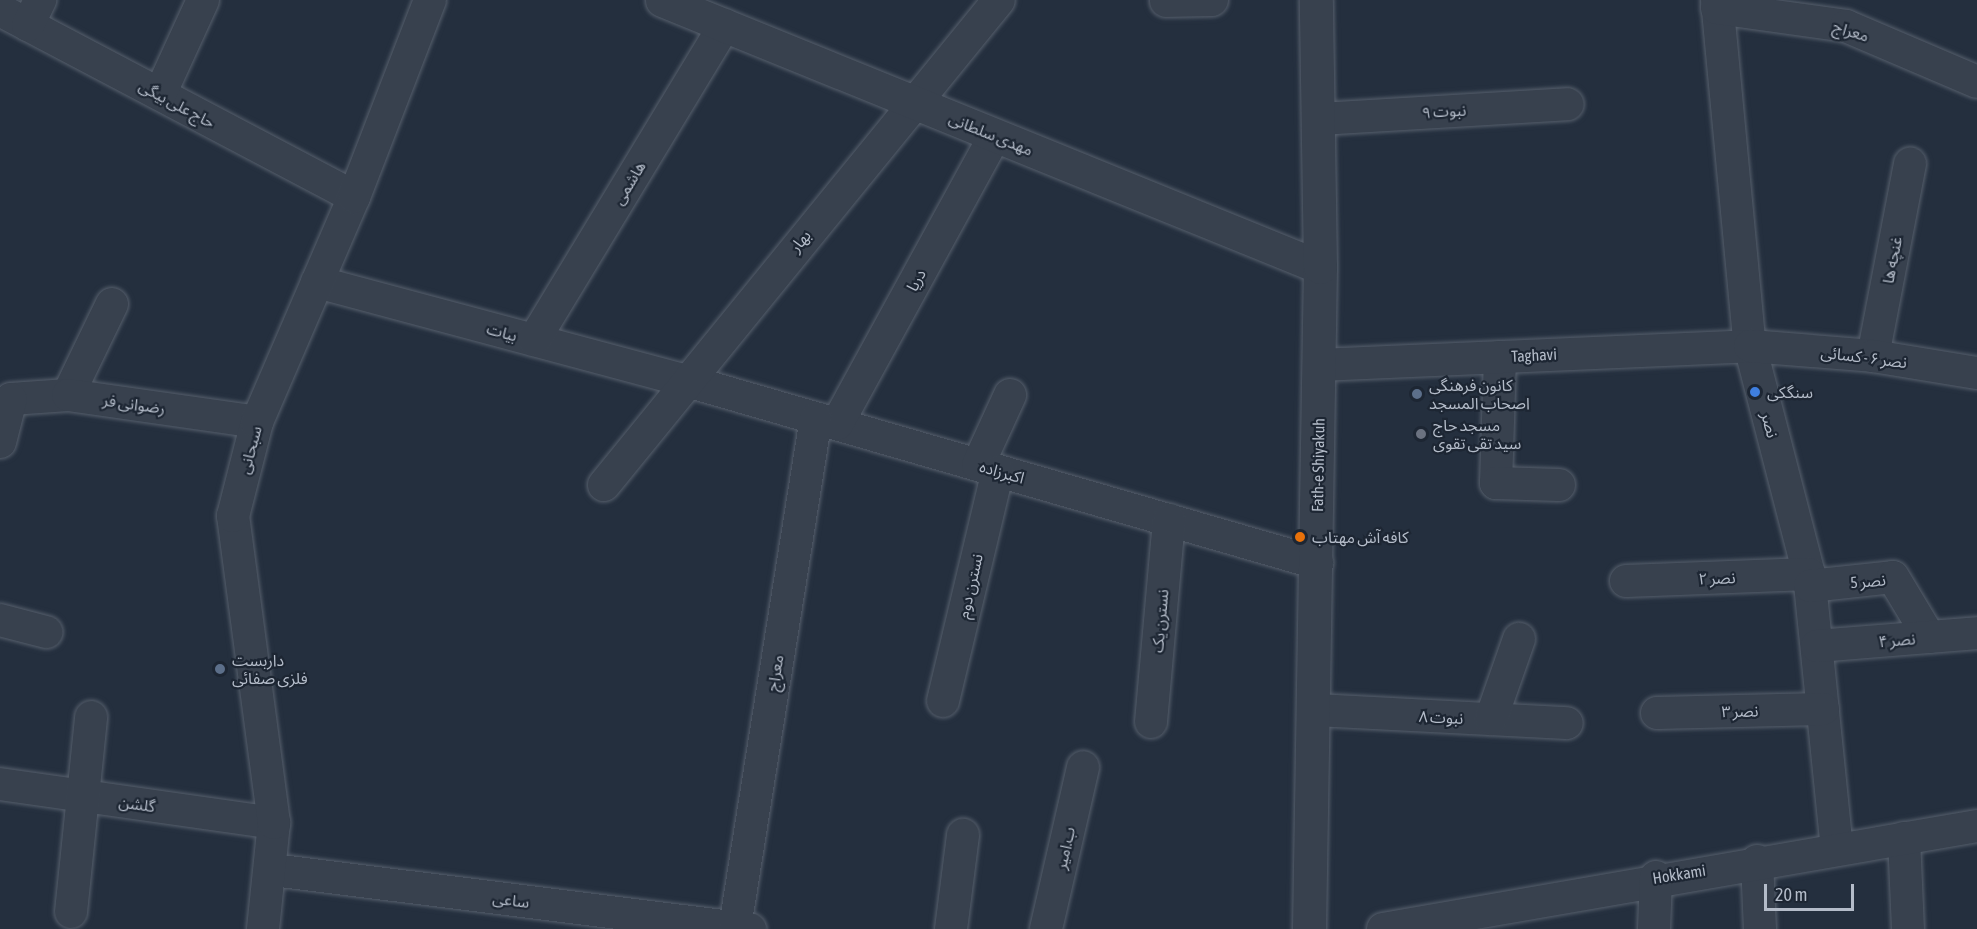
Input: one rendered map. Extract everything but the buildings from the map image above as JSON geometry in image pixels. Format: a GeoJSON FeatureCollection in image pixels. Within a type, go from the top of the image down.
{"type":"FeatureCollection","features":[{"type":"Feature","properties":{"kind":"street"},"geometry":{"type":"LineString","coordinates":[[160,94],[203,0]]}},
{"type":"Feature","properties":{"kind":"street","name":"سبحانی"},"geometry":{"type":"LineString","coordinates":[[263,929],[273,870],[274,823],[233,516],[257,422],[354,198],[430,0]]}},
{"type":"Feature","properties":{"kind":"street","name":"بهار"},"geometry":{"type":"LineString","coordinates":[[604,485],[913,102],[999,0]]}},
{"type":"Feature","properties":{"kind":"street"},"geometry":{"type":"LineString","coordinates":[[1166,2],[1212,0]]}},
{"type":"Feature","properties":{"kind":"street","name":"Fath-e Shiyakuh"},"geometry":{"type":"LineString","coordinates":[[1309,929],[1316,710],[1320,267],[1316,0]]}},
{"type":"Feature","properties":{"kind":"street","name":"مهدی سلطانی"},"geometry":{"type":"LineString","coordinates":[[676,3],[725,26],[1320,267]]}},
{"type":"Feature","properties":{"kind":"street","name":"معراج"},"geometry":{"type":"LineString","coordinates":[[1717,4],[1850,13],[1977,82]]}},
{"type":"Feature","properties":{"kind":"street","name":"نصر"},"geometry":{"type":"LineString","coordinates":[[1717,4],[1750,346],[1810,580],[1837,848]]}},
{"type":"Feature","properties":{"kind":"street","name":"حاج علی بیگی"},"geometry":{"type":"LineString","coordinates":[[0,10],[34,12],[160,94],[354,198]]}},
{"type":"Feature","properties":{"kind":"street","name":"هاشمی"},"geometry":{"type":"LineString","coordinates":[[534,340],[725,26]]}},
{"type":"Feature","properties":{"kind":"street","name":"نبوت ۹"},"geometry":{"type":"LineString","coordinates":[[1319,119],[1568,104]]}},
{"type":"Feature","properties":{"kind":"street","name":"دریا"},"geometry":{"type":"LineString","coordinates":[[827,421],[995,135]]}},
{"type":"Feature","properties":{"kind":"street","name":"غنچه ها"},"geometry":{"type":"LineString","coordinates":[[1873,356],[1910,164]]}},
{"type":"Feature","properties":{"kind":"street","name":"بیات"},"geometry":{"type":"LineString","coordinates":[[317,282],[687,381]]}},
{"type":"Feature","properties":{"kind":"street"},"geometry":{"type":"LineString","coordinates":[[68,395],[112,304]]}},
{"type":"Feature","properties":{"kind":"street","name":"نصر ۶ - کسائی"},"geometry":{"type":"LineString","coordinates":[[1750,346],[1873,356],[1977,373]]}},
{"type":"Feature","properties":{"kind":"street","name":"Taghavi"},"geometry":{"type":"LineString","coordinates":[[1319,365],[1750,346]]}},
{"type":"Feature","properties":{"kind":"street"},"geometry":{"type":"LineString","coordinates":[[1500,357],[1496,483],[1559,485]]}},
{"type":"Feature","properties":{"kind":"street","name":"اکبرزاده"},"geometry":{"type":"LineString","coordinates":[[687,381],[1317,563]]}},
{"type":"Feature","properties":{"kind":"street"},"geometry":{"type":"LineString","coordinates":[[0,442],[5,393]]}},
{"type":"Feature","properties":{"kind":"street","name":"رضوانی فر"},"geometry":{"type":"LineString","coordinates":[[5,393],[68,395],[257,422]]}},
{"type":"Feature","properties":{"kind":"street","name":"نسترن دوم"},"geometry":{"type":"LineString","coordinates":[[943,701],[988,468],[1010,395]]}},
{"type":"Feature","properties":{"kind":"street","name":"معراج"},"geometry":{"type":"LineString","coordinates":[[742,928],[827,421]]}},
{"type":"Feature","properties":{"kind":"street","name":"نسترن یک"},"geometry":{"type":"LineString","coordinates":[[1151,722],[1170,520]]}},
{"type":"Feature","properties":{"kind":"street","name":"نصر 5"},"geometry":{"type":"LineString","coordinates":[[1810,580],[1893,578],[1929,637]]}},
{"type":"Feature","properties":{"kind":"street","name":"نصر ۲"},"geometry":{"type":"LineString","coordinates":[[1626,581],[1810,580]]}},
{"type":"Feature","properties":{"kind":"street"},"geometry":{"type":"LineString","coordinates":[[0,620],[46,632]]}},
{"type":"Feature","properties":{"kind":"street","name":"نصر ۴"},"geometry":{"type":"LineString","coordinates":[[1817,646],[1977,633]]}},
{"type":"Feature","properties":{"kind":"street"},"geometry":{"type":"LineString","coordinates":[[1491,719],[1519,639]]}},
{"type":"Feature","properties":{"kind":"street","name":"نصر ۳"},"geometry":{"type":"LineString","coordinates":[[1657,713],[1823,709]]}},
{"type":"Feature","properties":{"kind":"street","name":"نبوت ۸"},"geometry":{"type":"LineString","coordinates":[[1316,710],[1567,723]]}},
{"type":"Feature","properties":{"kind":"street"},"geometry":{"type":"LineString","coordinates":[[71,912],[91,717]]}},
{"type":"Feature","properties":{"kind":"street","name":"ب.امیر"},"geometry":{"type":"LineString","coordinates":[[1046,929],[1083,767]]}},
{"type":"Feature","properties":{"kind":"street","name":"گلشن"},"geometry":{"type":"LineString","coordinates":[[0,784],[274,823]]}},
{"type":"Feature","properties":{"kind":"street","name":"Hokkami"},"geometry":{"type":"LineString","coordinates":[[1383,929],[1656,878],[1977,826]]}},
{"type":"Feature","properties":{"kind":"street"},"geometry":{"type":"LineString","coordinates":[[951,929],[963,835]]}},
{"type":"Feature","properties":{"kind":"street"},"geometry":{"type":"LineString","coordinates":[[1905,838],[1908,929]]}},
{"type":"Feature","properties":{"kind":"street"},"geometry":{"type":"LineString","coordinates":[[1758,861],[1760,929]]}},
{"type":"Feature","properties":{"kind":"street","name":"ساعی"},"geometry":{"type":"LineString","coordinates":[[273,870],[622,921],[742,928]]}},
{"type":"Feature","properties":{"kind":"street"},"geometry":{"type":"LineString","coordinates":[[1654,929],[1656,878]]}},
{"type":"Feature","properties":{"kind":"place","name":"سنگکی"},"geometry":{"type":"Point","coordinates":[1755,392]}},
{"type":"Feature","properties":{"kind":"place","name":"کانون فرهنگی اصحاب المسجد"},"geometry":{"type":"Point","coordinates":[1417,394]}},
{"type":"Feature","properties":{"kind":"place","name":"مسجد حاج سید تقی تقوی"},"geometry":{"type":"Point","coordinates":[1421,434]}},
{"type":"Feature","properties":{"kind":"place","name":"کافه آش مهتاب"},"geometry":{"type":"Point","coordinates":[1300,537]}},
{"type":"Feature","properties":{"kind":"place","name":"داربست فلزی صفائی"},"geometry":{"type":"Point","coordinates":[220,669]}}]}
